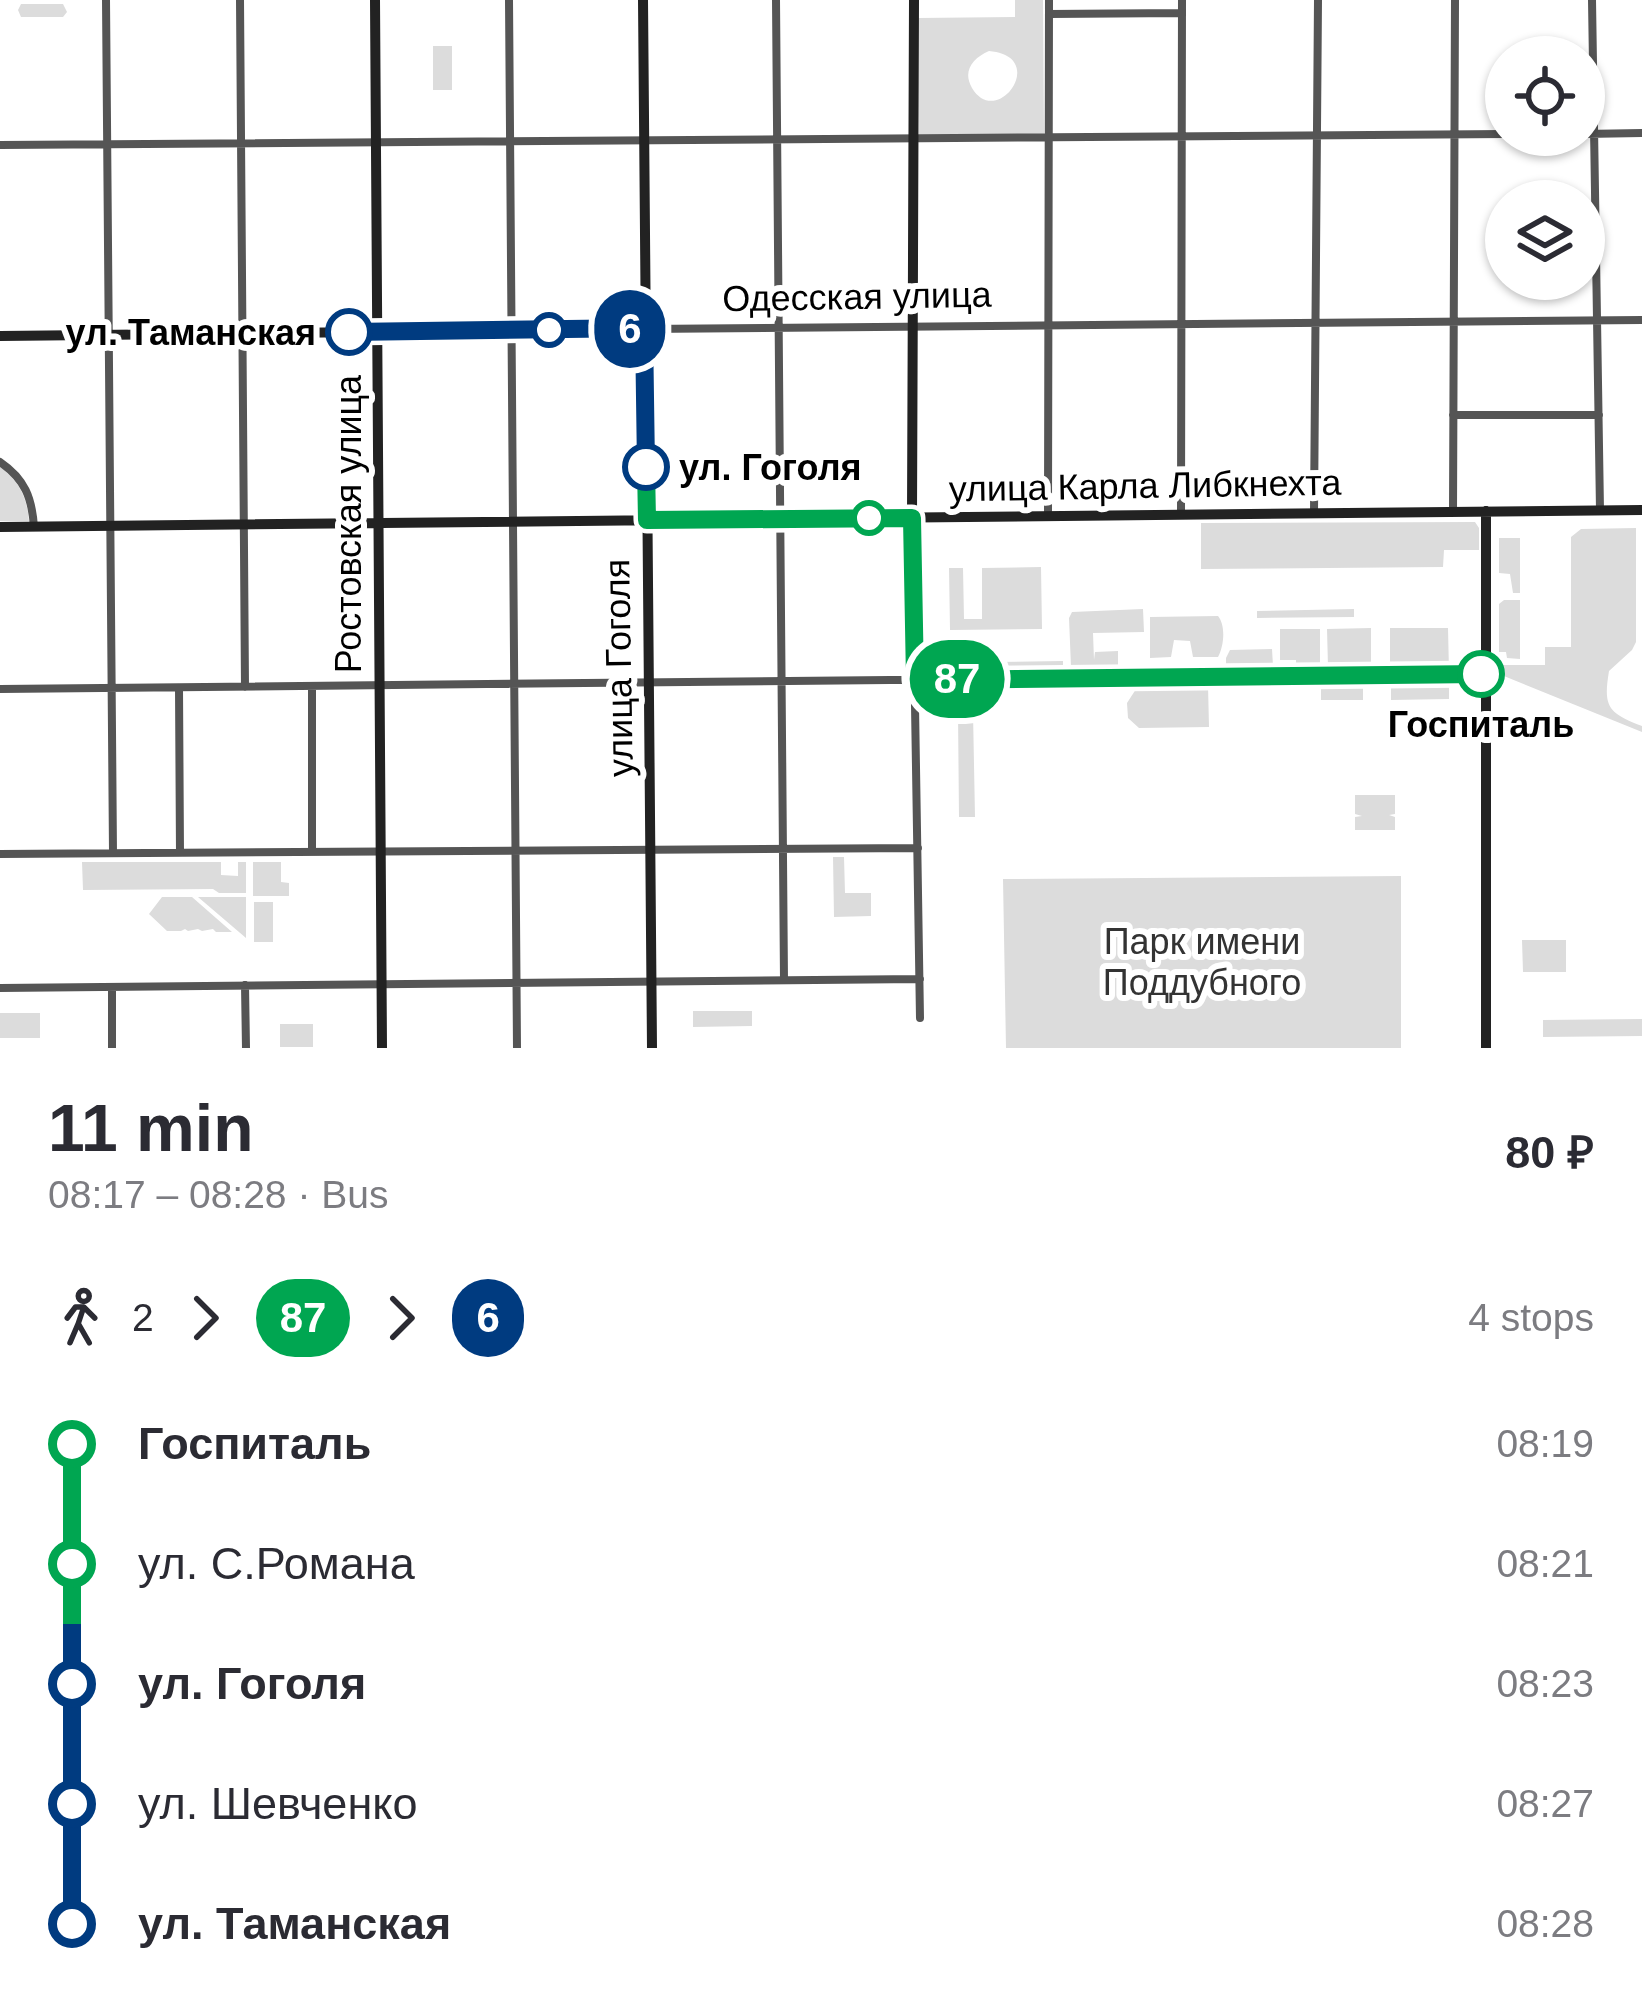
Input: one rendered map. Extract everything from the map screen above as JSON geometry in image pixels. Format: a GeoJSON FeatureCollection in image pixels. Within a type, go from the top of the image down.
{"type":"FeatureCollection","features":[{"type":"Feature","properties":{"kind":"street"},"geometry":{"type":"LineString","coordinates":[[106,0],[113,853]]}},
{"type":"Feature","properties":{"kind":"street"},"geometry":{"type":"LineString","coordinates":[[240,0],[245,687]]}},
{"type":"Feature","properties":{"kind":"street","name":"Ростовская улица"},"geometry":{"type":"LineString","coordinates":[[375,0],[382,1048]]}},
{"type":"Feature","properties":{"kind":"street"},"geometry":{"type":"LineString","coordinates":[[509,0],[517,1048]]}},
{"type":"Feature","properties":{"kind":"street","name":"улица Гоголя"},"geometry":{"type":"LineString","coordinates":[[643,0],[652,1048]]}},
{"type":"Feature","properties":{"kind":"street"},"geometry":{"type":"LineString","coordinates":[[776,0],[784,980]]}},
{"type":"Feature","properties":{"kind":"street"},"geometry":{"type":"LineString","coordinates":[[914,0],[912,518],[920,1018]]}},
{"type":"Feature","properties":{"kind":"street"},"geometry":{"type":"LineString","coordinates":[[1048,516],[1049,0]]}},
{"type":"Feature","properties":{"kind":"street"},"geometry":{"type":"LineString","coordinates":[[1181,514],[1182,0]]}},
{"type":"Feature","properties":{"kind":"street"},"geometry":{"type":"LineString","coordinates":[[1314,513],[1318,0]]}},
{"type":"Feature","properties":{"kind":"street"},"geometry":{"type":"LineString","coordinates":[[1453,512],[1455,0]]}},
{"type":"Feature","properties":{"kind":"street"},"geometry":{"type":"LineString","coordinates":[[1591,36],[1592,0]]}},
{"type":"Feature","properties":{"kind":"street"},"geometry":{"type":"LineString","coordinates":[[1049,14],[1182,13]]}},
{"type":"Feature","properties":{"kind":"street"},"geometry":{"type":"LineString","coordinates":[[1605,134],[1642,133]]}},
{"type":"Feature","properties":{"kind":"street"},"geometry":{"type":"LineString","coordinates":[[0,145],[1485,134]]}},
{"type":"Feature","properties":{"kind":"street"},"geometry":{"type":"LineString","coordinates":[[1590,156],[1600,510]]}},
{"type":"Feature","properties":{"kind":"street","name":"Одесская улица"},"geometry":{"type":"LineString","coordinates":[[0,336],[1642,320]]}},
{"type":"Feature","properties":{"kind":"street"},"geometry":{"type":"LineString","coordinates":[[1453,415],[1599,415]]}},
{"type":"Feature","properties":{"kind":"street"},"geometry":{"type":"LineString","coordinates":[[0,463],[26,488],[34,527]]}},
{"type":"Feature","properties":{"kind":"street","name":"улица Карла Либкнехта"},"geometry":{"type":"LineString","coordinates":[[0,527],[1642,510]]}},
{"type":"Feature","properties":{"kind":"street"},"geometry":{"type":"LineString","coordinates":[[1486,511],[1486,1048]]}},
{"type":"Feature","properties":{"kind":"street"},"geometry":{"type":"LineString","coordinates":[[0,689],[1486,674]]}},
{"type":"Feature","properties":{"kind":"street"},"geometry":{"type":"LineString","coordinates":[[312,686],[312,852]]}},
{"type":"Feature","properties":{"kind":"street"},"geometry":{"type":"LineString","coordinates":[[179,688],[181,853]]}},
{"type":"Feature","properties":{"kind":"street"},"geometry":{"type":"LineString","coordinates":[[0,854],[918,848]]}},
{"type":"Feature","properties":{"kind":"street"},"geometry":{"type":"LineString","coordinates":[[0,988],[920,979]]}},
{"type":"Feature","properties":{"kind":"street"},"geometry":{"type":"LineString","coordinates":[[245,985],[246,1048]]}},
{"type":"Feature","properties":{"kind":"street"},"geometry":{"type":"LineString","coordinates":[[112,986],[112,1048]]}},
{"type":"Feature","properties":{"kind":"green space"},"geometry":{"type":"Polygon","coordinates":[[[1015,0],[1043,0],[1044,134],[919,136],[918,18],[1015,17],[1015,0]],[[989,51],[971,66],[969,82],[982,99],[994,101],[1013,87],[1016,65],[1007,56],[989,51]]]}},
{"type":"Feature","properties":{"kind":"green space"},"geometry":{"type":"Polygon","coordinates":[[[21,4],[63,4],[67,12],[63,17],[21,17],[21,4]]]}},
{"type":"Feature","properties":{"kind":"green space"},"geometry":{"type":"Polygon","coordinates":[[[433,46],[452,46],[452,90],[433,90],[433,46]]]}},
{"type":"Feature","properties":{"kind":"green space"},"geometry":{"type":"Polygon","coordinates":[[[0,467],[21,490],[29,521],[0,521],[0,467]]]}},
{"type":"Feature","properties":{"kind":"green space"},"geometry":{"type":"Polygon","coordinates":[[[1475,522],[1479,550],[1444,550],[1443,567],[1201,569],[1201,523],[1475,522]]]}},
{"type":"Feature","properties":{"kind":"green space"},"geometry":{"type":"Polygon","coordinates":[[[1636,528],[1636,642],[1609,671],[1607,693],[1610,707],[1642,726],[1642,732],[1499,674],[1499,665],[1545,665],[1545,647],[1571,647],[1571,537],[1581,529],[1636,528]]]}},
{"type":"Feature","properties":{"kind":"green space"},"geometry":{"type":"Polygon","coordinates":[[[1499,538],[1520,538],[1520,593],[1513,593],[1510,574],[1499,573],[1499,538]]]}},
{"type":"Feature","properties":{"kind":"green space"},"geometry":{"type":"Polygon","coordinates":[[[1041,567],[1042,629],[950,630],[949,568],[963,568],[964,619],[982,619],[982,568],[1041,567]]]}},
{"type":"Feature","properties":{"kind":"green space"},"geometry":{"type":"Polygon","coordinates":[[[1520,600],[1520,659],[1499,652],[1499,604],[1520,600]]]}},
{"type":"Feature","properties":{"kind":"green space"},"geometry":{"type":"Polygon","coordinates":[[[1143,609],[1144,632],[1093,633],[1094,660],[1095,652],[1118,651],[1118,665],[1071,667],[1072,612],[1143,609]]]}},
{"type":"Feature","properties":{"kind":"green space"},"geometry":{"type":"Polygon","coordinates":[[[1354,609],[1354,617],[1257,618],[1257,611],[1354,609]]]}},
{"type":"Feature","properties":{"kind":"green space"},"geometry":{"type":"Polygon","coordinates":[[[1218,616],[1223,636],[1218,657],[1193,657],[1190,641],[1174,640],[1171,657],[1150,658],[1150,617],[1218,616]]]}},
{"type":"Feature","properties":{"kind":"green space"},"geometry":{"type":"Polygon","coordinates":[[[1371,628],[1371,667],[1328,667],[1327,629],[1371,628]]]}},
{"type":"Feature","properties":{"kind":"green space"},"geometry":{"type":"Polygon","coordinates":[[[1390,628],[1448,628],[1449,672],[1390,673],[1390,628]]]}},
{"type":"Feature","properties":{"kind":"green space"},"geometry":{"type":"Polygon","coordinates":[[[1280,629],[1320,629],[1320,665],[1296,666],[1296,660],[1280,660],[1280,629]]]}},
{"type":"Feature","properties":{"kind":"green space"},"geometry":{"type":"Polygon","coordinates":[[[1272,649],[1273,666],[1226,666],[1230,650],[1272,649]]]}},
{"type":"Feature","properties":{"kind":"green space"},"geometry":{"type":"Polygon","coordinates":[[[1063,661],[1063,670],[995,671],[995,662],[1063,661]]]}},
{"type":"Feature","properties":{"kind":"green space"},"geometry":{"type":"Polygon","coordinates":[[[1391,684],[1449,684],[1449,699],[1391,700],[1391,684]]]}},
{"type":"Feature","properties":{"kind":"green space"},"geometry":{"type":"Polygon","coordinates":[[[1208,685],[1209,727],[1139,728],[1128,718],[1127,703],[1138,686],[1208,685]]]}},
{"type":"Feature","properties":{"kind":"green space"},"geometry":{"type":"Polygon","coordinates":[[[1321,685],[1363,685],[1363,700],[1321,700],[1321,685]]]}},
{"type":"Feature","properties":{"kind":"green space"},"geometry":{"type":"Polygon","coordinates":[[[958,712],[973,712],[975,817],[959,817],[958,712]]]}},
{"type":"Feature","properties":{"kind":"green space"},"geometry":{"type":"Polygon","coordinates":[[[1355,795],[1395,795],[1395,814],[1389,815],[1395,817],[1395,830],[1355,830],[1355,817],[1362,816],[1355,814],[1355,795]]]}},
{"type":"Feature","properties":{"kind":"green space"},"geometry":{"type":"Polygon","coordinates":[[[833,857],[844,857],[845,893],[871,893],[871,916],[834,917],[833,857]]]}},
{"type":"Feature","properties":{"kind":"green space"},"geometry":{"type":"Polygon","coordinates":[[[82,862],[221,862],[221,875],[238,876],[238,862],[246,862],[246,893],[83,890],[82,862]]]}},
{"type":"Feature","properties":{"kind":"green space"},"geometry":{"type":"Polygon","coordinates":[[[253,862],[281,862],[281,882],[289,883],[289,896],[253,896],[253,862]]]}},
{"type":"Feature","properties":{"kind":"green space","name":"Парк имени Поддубного"},"geometry":{"type":"Polygon","coordinates":[[[1401,876],[1401,1048],[1006,1048],[1003,879],[1401,876]]]}},
{"type":"Feature","properties":{"kind":"green space"},"geometry":{"type":"Polygon","coordinates":[[[162,897],[192,897],[232,932],[167,931],[149,914],[162,897]]]}},
{"type":"Feature","properties":{"kind":"green space"},"geometry":{"type":"Polygon","coordinates":[[[198,897],[246,897],[246,938],[198,897]]]}},
{"type":"Feature","properties":{"kind":"green space"},"geometry":{"type":"Polygon","coordinates":[[[254,902],[273,902],[273,942],[254,942],[254,902]]]}},
{"type":"Feature","properties":{"kind":"green space"},"geometry":{"type":"Polygon","coordinates":[[[1522,940],[1566,940],[1566,972],[1523,972],[1522,940]]]}},
{"type":"Feature","properties":{"kind":"green space"},"geometry":{"type":"Polygon","coordinates":[[[693,1011],[752,1011],[752,1026],[693,1027],[693,1011]]]}},
{"type":"Feature","properties":{"kind":"green space"},"geometry":{"type":"Polygon","coordinates":[[[0,1013],[40,1013],[40,1038],[0,1038],[0,1013]]]}},
{"type":"Feature","properties":{"kind":"green space"},"geometry":{"type":"Polygon","coordinates":[[[1642,1019],[1642,1036],[1543,1037],[1543,1020],[1642,1019]]]}},
{"type":"Feature","properties":{"kind":"green space"},"geometry":{"type":"Polygon","coordinates":[[[280,1024],[313,1024],[313,1047],[280,1047],[280,1024]]]}},
{"type":"Feature","properties":{"kind":"bus line","name":"6"},"geometry":{"type":"LineString","coordinates":[[349,332],[644,328],[646,467]]}},
{"type":"Feature","properties":{"kind":"bus line","name":"87"},"geometry":{"type":"LineString","coordinates":[[646,467],[647,520],[912,518],[915,680],[1481,674]]}},
{"type":"Feature","properties":{"kind":"place","name":"ул. Таманская"},"geometry":{"type":"Point","coordinates":[349,332]}},
{"type":"Feature","properties":{"kind":"place","name":"ул. Гоголя"},"geometry":{"type":"Point","coordinates":[646,467]}},
{"type":"Feature","properties":{"kind":"place","name":"Госпиталь"},"geometry":{"type":"Point","coordinates":[1481,674]}}]}
